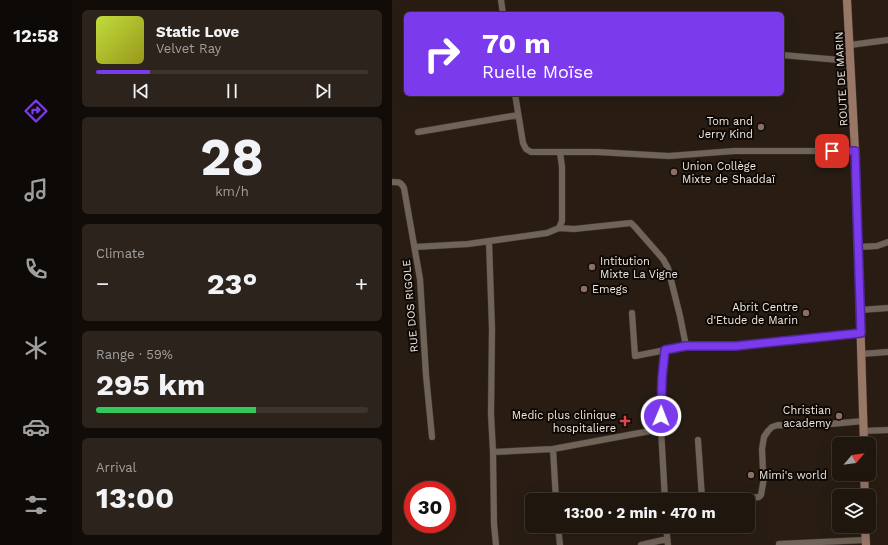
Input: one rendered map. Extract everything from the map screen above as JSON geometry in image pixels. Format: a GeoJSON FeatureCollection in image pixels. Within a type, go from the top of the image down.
{"type":"FeatureCollection","features":[{"type":"Feature","properties":{"kind":"main road","name":"ROUTE DE MARIN"},"geometry":{"type":"LineString","coordinates":[[847,0],[855,151],[864,437]]}},
{"type":"Feature","properties":{"kind":"street"},"geometry":{"type":"LineString","coordinates":[[501,0],[503,12]]}},
{"type":"Feature","properties":{"kind":"street"},"geometry":{"type":"LineString","coordinates":[[850,45],[888,40]]}},
{"type":"Feature","properties":{"kind":"street"},"geometry":{"type":"LineString","coordinates":[[784,55],[851,61]]}},
{"type":"Feature","properties":{"kind":"street"},"geometry":{"type":"LineString","coordinates":[[514,96],[523,144],[526,149],[531,152],[598,152],[669,156],[734,151],[855,151]]}},
{"type":"Feature","properties":{"kind":"street"},"geometry":{"type":"LineString","coordinates":[[418,132],[518,115]]}},
{"type":"Feature","properties":{"kind":"street"},"geometry":{"type":"LineString","coordinates":[[559,228],[562,221],[562,167],[560,152]]}},
{"type":"Feature","properties":{"kind":"street","name":"RUE DOS RIGOLE"},"geometry":{"type":"LineString","coordinates":[[392,182],[399,182],[404,188],[415,246],[420,278],[426,375],[432,437]]}},
{"type":"Feature","properties":{"kind":"street"},"geometry":{"type":"LineString","coordinates":[[415,246],[468,244],[547,233],[559,228],[574,229],[631,223],[664,259],[668,268],[686,346]]}},
{"type":"Feature","properties":{"kind":"street"},"geometry":{"type":"LineString","coordinates":[[489,241],[492,329],[491,414],[496,545]]}},
{"type":"Feature","properties":{"kind":"street"},"geometry":{"type":"LineString","coordinates":[[858,247],[877,246],[888,242]]}},
{"type":"Feature","properties":{"kind":"street"},"geometry":{"type":"LineString","coordinates":[[860,310],[888,308]]}},
{"type":"Feature","properties":{"kind":"street"},"geometry":{"type":"LineString","coordinates":[[632,313],[635,356],[686,346],[736,346],[861,333]]}},
{"type":"Feature","properties":{"kind":"street"},"geometry":{"type":"LineString","coordinates":[[665,350],[662,378],[661,429],[665,493]]}},
{"type":"Feature","properties":{"kind":"street"},"geometry":{"type":"LineString","coordinates":[[861,354],[888,352]]}},
{"type":"Feature","properties":{"kind":"street"},"geometry":{"type":"LineString","coordinates":[[755,497],[761,495],[763,489],[764,478],[762,449],[764,437],[772,427],[778,425],[809,426],[863,421]]}},
{"type":"Feature","properties":{"kind":"street"},"geometry":{"type":"LineString","coordinates":[[493,452],[553,449],[661,429]]}},
{"type":"Feature","properties":{"kind":"street"},"geometry":{"type":"LineString","coordinates":[[864,430],[888,430]]}},
{"type":"Feature","properties":{"kind":"street"},"geometry":{"type":"LineString","coordinates":[[698,440],[702,493]]}},
{"type":"Feature","properties":{"kind":"street"},"geometry":{"type":"LineString","coordinates":[[553,449],[556,493]]}},
{"type":"Feature","properties":{"kind":"street"},"geometry":{"type":"LineString","coordinates":[[559,533],[560,545]]}},
{"type":"Feature","properties":{"kind":"street"},"geometry":{"type":"LineString","coordinates":[[641,545],[668,542]]}},
{"type":"Feature","properties":{"kind":"street"},"geometry":{"type":"LineString","coordinates":[[779,544],[866,542]]}},
{"type":"Feature","properties":{"kind":"place","name":"Tom and Jerry Kind"},"geometry":{"type":"Point","coordinates":[761,127]}},
{"type":"Feature","properties":{"kind":"place","name":"Union Collège Mixte de Shaddaï"},"geometry":{"type":"Point","coordinates":[674,172]}},
{"type":"Feature","properties":{"kind":"place","name":"Intitution Mixte La Vigne"},"geometry":{"type":"Point","coordinates":[592,267]}},
{"type":"Feature","properties":{"kind":"place","name":"Emegs"},"geometry":{"type":"Point","coordinates":[584,289]}},
{"type":"Feature","properties":{"kind":"place","name":"Abrit Centre d'Etude de Marin"},"geometry":{"type":"Point","coordinates":[806,313]}},
{"type":"Feature","properties":{"kind":"place","name":"Christian academy"},"geometry":{"type":"Point","coordinates":[839,416]}},
{"type":"Feature","properties":{"kind":"place","name":"Medic plus clinique hospitaliere"},"geometry":{"type":"Point","coordinates":[625,421]}},
{"type":"Feature","properties":{"kind":"place","name":"Mimi's world"},"geometry":{"type":"Point","coordinates":[751,475]}},
{"type":"Feature","properties":{"kind":"route"},"geometry":{"type":"LineString","coordinates":[[661,416],[662,378],[665,350],[686,346],[736,346],[861,333],[855,151],[832,151]]}}]}
